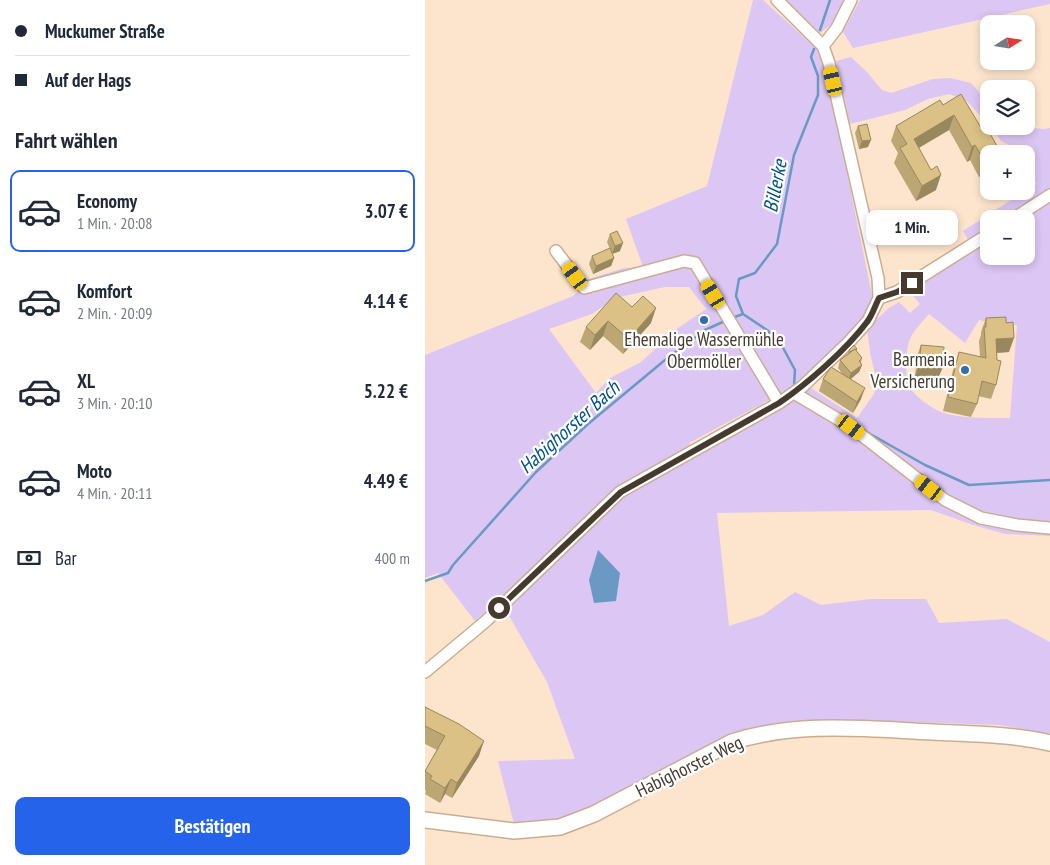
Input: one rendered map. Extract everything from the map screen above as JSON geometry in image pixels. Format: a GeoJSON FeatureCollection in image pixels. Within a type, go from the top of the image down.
{"type":"FeatureCollection","features":[{"type":"Feature","properties":{"kind":"street"},"geometry":{"type":"LineString","coordinates":[[425,672],[486,621],[621,492],[794,393],[868,321],[879,298],[878,278],[829,63],[823,46],[777,0]]}},
{"type":"Feature","properties":{"kind":"street"},"geometry":{"type":"LineString","coordinates":[[823,46],[837,28],[851,0]]}},
{"type":"Feature","properties":{"kind":"street"},"geometry":{"type":"LineString","coordinates":[[1027,210],[1050,195]]}},
{"type":"Feature","properties":{"kind":"street"},"geometry":{"type":"LineString","coordinates":[[879,298],[897,292],[980,240]]}},
{"type":"Feature","properties":{"kind":"street"},"geometry":{"type":"LineString","coordinates":[[556,251],[584,288],[684,261],[695,263],[779,403]]}},
{"type":"Feature","properties":{"kind":"street"},"geometry":{"type":"LineString","coordinates":[[794,393],[851,427],[945,500],[981,518],[1017,525],[1050,528]]}},
{"type":"Feature","properties":{"kind":"street","name":"Habighorster Weg"},"geometry":{"type":"LineString","coordinates":[[425,820],[514,831],[560,827],[593,814],[733,742],[753,735],[785,730],[815,728],[986,735],[1050,743]]}},
{"type":"Feature","properties":{"kind":"shaded area"},"geometry":{"type":"Polygon","coordinates":[[[753,0],[763,0],[817,49],[825,65],[873,300],[863,321],[799,384],[689,443],[697,453],[808,386],[857,418],[874,394],[877,383],[867,328],[889,308],[899,302],[910,313],[920,304],[910,292],[974,250],[963,231],[980,220],[980,265],[1035,265],[1035,210],[996,210],[1011,200],[1035,200],[1035,145],[1009,145],[1001,141],[997,135],[1035,135],[1035,128],[1050,128],[1050,536],[1005,534],[931,510],[717,513],[729,626],[763,615],[795,592],[821,605],[871,599],[926,599],[939,623],[1007,619],[1050,642],[1050,734],[1000,725],[943,723],[816,720],[759,726],[738,731],[714,742],[592,809],[554,820],[514,824],[498,761],[575,759],[547,682],[500,600],[475,621],[438,573],[425,578],[425,355],[573,296],[583,287],[586,280],[624,268],[643,267],[626,219],[707,186],[753,0]],[[665,287],[615,298],[592,314],[549,329],[596,393],[610,378],[641,362],[678,328],[706,309],[689,287],[665,287]],[[929,314],[914,332],[908,346],[906,362],[910,388],[920,398],[941,412],[975,418],[1010,418],[1017,325],[995,324],[979,320],[965,343],[929,314]]]}},
{"type":"Feature","properties":{"kind":"shaded area"},"geometry":{"type":"Polygon","coordinates":[[[786,0],[845,0],[832,24],[820,33],[786,0]]]}},
{"type":"Feature","properties":{"kind":"shaded area"},"geometry":{"type":"Polygon","coordinates":[[[860,0],[1050,0],[1050,4],[1001,15],[980,15],[980,20],[853,48],[843,32],[860,0]]]}},
{"type":"Feature","properties":{"kind":"shaded area"},"geometry":{"type":"Polygon","coordinates":[[[851,57],[882,90],[891,93],[933,79],[950,78],[971,83],[980,93],[980,115],[967,101],[949,94],[928,99],[905,110],[850,124],[836,61],[851,57]]]}},
{"type":"Feature","properties":{"kind":"water"},"geometry":{"type":"Polygon","coordinates":[[[598,550],[620,573],[616,601],[594,603],[589,580],[598,550]]]}},
{"type":"Feature","properties":{"kind":"building"},"geometry":{"type":"Polygon","coordinates":[[[961,94],[980,126],[980,135],[991,135],[996,145],[980,145],[980,154],[975,145],[972,147],[954,115],[914,139],[931,170],[937,166],[941,175],[922,186],[900,148],[907,144],[896,126],[940,100],[943,105],[961,94]]]}},
{"type":"Feature","properties":{"kind":"building"},"geometry":{"type":"Polygon","coordinates":[[[867,124],[871,140],[862,141],[858,126],[867,124]]]}},
{"type":"Feature","properties":{"kind":"building"},"geometry":{"type":"Polygon","coordinates":[[[617,231],[623,243],[615,246],[610,234],[617,231]]]}},
{"type":"Feature","properties":{"kind":"building"},"geometry":{"type":"Polygon","coordinates":[[[610,248],[614,258],[596,266],[592,256],[610,248]]]}},
{"type":"Feature","properties":{"kind":"building"},"geometry":{"type":"Polygon","coordinates":[[[616,293],[632,307],[643,296],[656,308],[629,339],[608,321],[595,335],[586,327],[616,293]]]}},
{"type":"Feature","properties":{"kind":"building"},"geometry":{"type":"Polygon","coordinates":[[[1006,317],[1006,323],[1013,322],[1014,338],[996,339],[997,360],[1001,361],[996,385],[982,381],[977,404],[948,397],[959,352],[986,358],[984,327],[986,327],[986,318],[1006,317]]]}},
{"type":"Feature","properties":{"kind":"building"},"geometry":{"type":"Polygon","coordinates":[[[854,345],[857,349],[850,352],[849,350],[854,345]]]}},
{"type":"Feature","properties":{"kind":"building"},"geometry":{"type":"Polygon","coordinates":[[[921,345],[944,347],[943,367],[919,365],[921,345]]]}},
{"type":"Feature","properties":{"kind":"building"},"geometry":{"type":"Polygon","coordinates":[[[855,349],[862,358],[859,361],[862,365],[851,373],[840,360],[855,349]]]}},
{"type":"Feature","properties":{"kind":"building"},"geometry":{"type":"Polygon","coordinates":[[[831,367],[865,388],[857,402],[823,379],[831,367]]]}},
{"type":"Feature","properties":{"kind":"building"},"geometry":{"type":"Polygon","coordinates":[[[425,707],[459,724],[484,741],[457,783],[451,779],[445,788],[430,779],[432,776],[425,771],[445,736],[425,726],[425,707]]]}},
{"type":"Feature","properties":{"kind":"waterway","name":"Billerke"},"geometry":{"type":"LineString","coordinates":[[820,30],[830,0]]}},
{"type":"Feature","properties":{"kind":"waterway","name":"Billerke"},"geometry":{"type":"LineString","coordinates":[[743,314],[736,296],[739,279],[755,273],[777,244],[794,155],[818,95],[818,76],[811,57],[814,49]]}},
{"type":"Feature","properties":{"kind":"waterway","name":"Habighorster Bach"},"geometry":{"type":"LineString","coordinates":[[732,318],[743,314],[767,330],[781,344],[795,370],[794,386]]}},
{"type":"Feature","properties":{"kind":"waterway","name":"Habighorster Bach"},"geometry":{"type":"LineString","coordinates":[[425,581],[448,573],[536,472],[588,424],[665,360],[705,330],[725,321]]}},
{"type":"Feature","properties":{"kind":"waterway","name":"Habighorster Bach"},"geometry":{"type":"LineString","coordinates":[[865,431],[925,465],[969,485],[1050,480]]}},
{"type":"Feature","properties":{"kind":"place","name":"Ehemalige Wassermühle Obermöller"},"geometry":{"type":"Point","coordinates":[704,320]}},
{"type":"Feature","properties":{"kind":"place","name":"Barmenia Versicherung"},"geometry":{"type":"Point","coordinates":[965,370]}},
{"type":"Feature","properties":{"kind":"route"},"geometry":{"type":"LineString","coordinates":[[499,608],[621,492],[779,403],[802,387],[868,321],[879,298],[897,292],[912,283]]}}]}
